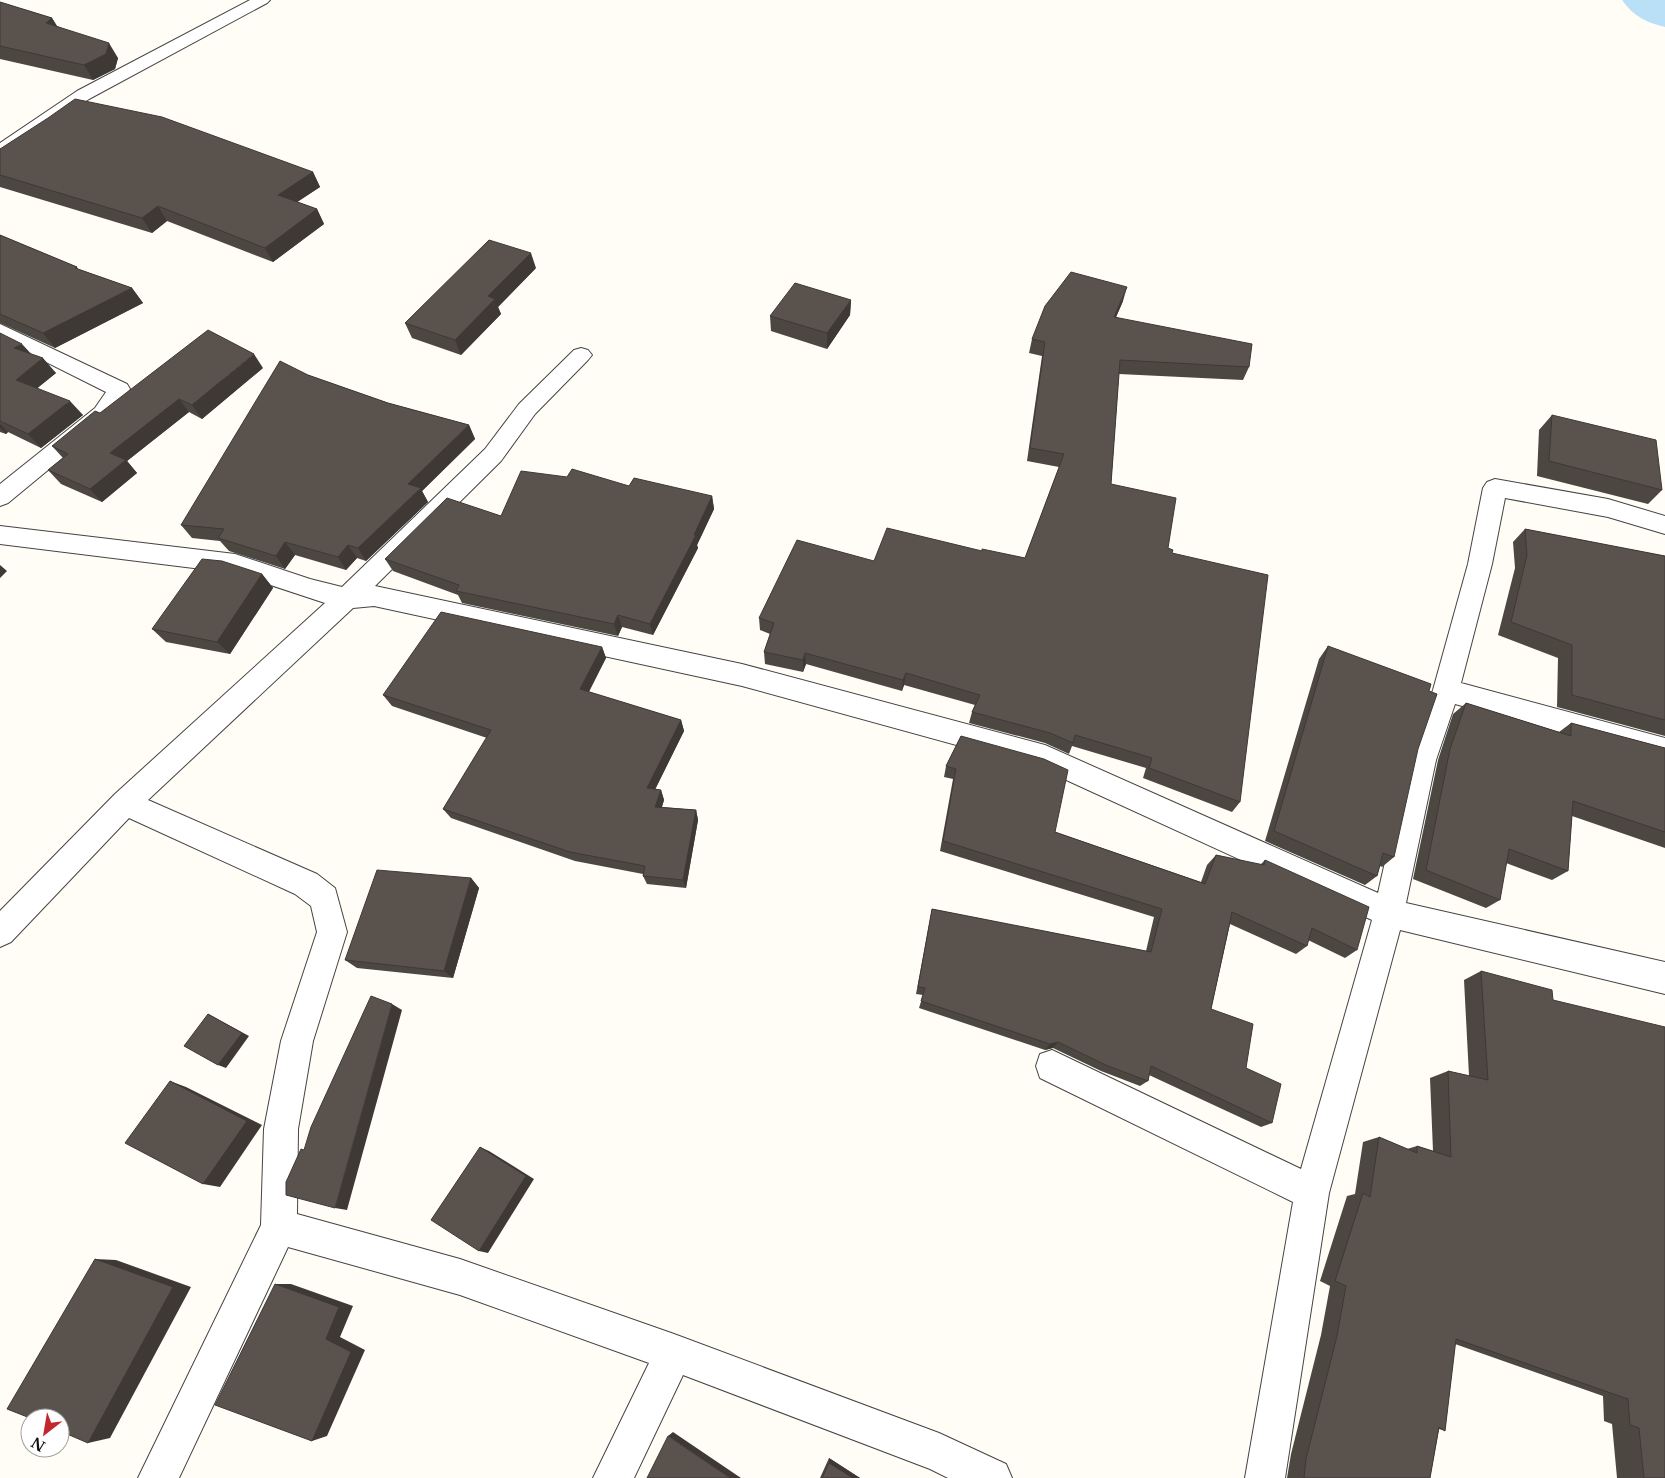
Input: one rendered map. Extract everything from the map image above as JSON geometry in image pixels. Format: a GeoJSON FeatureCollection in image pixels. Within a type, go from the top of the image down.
{"type":"FeatureCollection","features":[{"type":"Feature","properties":{"kind":"street"},"geometry":{"type":"LineString","coordinates":[[0,151],[82,95],[262,0]]}},
{"type":"Feature","properties":{"kind":"street"},"geometry":{"type":"LineString","coordinates":[[0,331],[119,389],[103,413],[0,497]]}},
{"type":"Feature","properties":{"kind":"street"},"geometry":{"type":"LineString","coordinates":[[0,932],[125,802],[347,598],[493,455],[527,409],[581,355]]}},
{"type":"Feature","properties":{"kind":"street"},"geometry":{"type":"LineString","coordinates":[[1264,1478],[1312,1193],[1389,912],[1422,760],[1446,690],[1480,564],[1495,488],[1608,508],[1665,525]]}},
{"type":"Feature","properties":{"kind":"street"},"geometry":{"type":"LineString","coordinates":[[0,536],[235,564],[310,589],[347,598],[374,596],[742,676],[1045,757],[1389,912],[1665,978]]}},
{"type":"Feature","properties":{"kind":"street"},"geometry":{"type":"LineString","coordinates":[[1446,690],[1665,750]]}},
{"type":"Feature","properties":{"kind":"street"},"geometry":{"type":"LineString","coordinates":[[125,802],[306,884],[324,898],[332,932],[297,1041],[281,1129],[279,1227],[158,1478]]}},
{"type":"Feature","properties":{"kind":"street"},"geometry":{"type":"LineString","coordinates":[[1052,1066],[1312,1193]]}},
{"type":"Feature","properties":{"kind":"street"},"geometry":{"type":"LineString","coordinates":[[279,1227],[460,1277],[674,1353],[939,1453],[992,1478]]}},
{"type":"Feature","properties":{"kind":"street"},"geometry":{"type":"LineString","coordinates":[[612,1478],[674,1353]]}},
{"type":"Feature","properties":{"kind":"building"},"geometry":{"type":"Polygon","coordinates":[[[0,2],[52,18],[46,23],[109,43],[106,54],[84,65],[0,46],[0,2]]]}},
{"type":"Feature","properties":{"kind":"building"},"geometry":{"type":"Polygon","coordinates":[[[75,99],[162,117],[313,172],[278,195],[317,209],[265,248],[158,206],[142,218],[0,175],[0,149],[75,99]]]}},
{"type":"Feature","properties":{"kind":"building"},"geometry":{"type":"Polygon","coordinates":[[[0,235],[77,267],[75,268],[132,288],[43,333],[0,314],[0,235]]]}},
{"type":"Feature","properties":{"kind":"building"},"geometry":{"type":"Polygon","coordinates":[[[489,240],[531,253],[488,296],[495,299],[455,340],[405,323],[489,240]]]}},
{"type":"Feature","properties":{"kind":"building"},"geometry":{"type":"Polygon","coordinates":[[[1071,272],[1127,287],[1114,317],[1252,344],[1249,367],[1120,360],[1111,484],[1176,498],[1168,548],[1173,550],[1172,553],[1268,575],[1240,802],[1149,768],[1152,758],[1075,735],[1073,743],[1050,733],[972,712],[980,695],[906,673],[903,680],[805,653],[803,660],[764,652],[774,623],[759,618],[797,540],[874,561],[887,528],[982,551],[982,549],[1025,558],[1064,454],[1030,448],[1045,342],[1032,339],[1045,306],[1071,272]]]}},
{"type":"Feature","properties":{"kind":"building"},"geometry":{"type":"Polygon","coordinates":[[[795,283],[851,300],[827,333],[770,316],[795,283]]]}},
{"type":"Feature","properties":{"kind":"building"},"geometry":{"type":"Polygon","coordinates":[[[208,330],[254,354],[192,405],[179,399],[110,453],[126,460],[90,489],[48,470],[68,454],[52,446],[95,411],[100,413],[208,330]]]}},
{"type":"Feature","properties":{"kind":"building"},"geometry":{"type":"Polygon","coordinates":[[[0,333],[22,344],[14,348],[43,358],[16,380],[70,401],[28,434],[0,421],[0,333]]]}},
{"type":"Feature","properties":{"kind":"building"},"geometry":{"type":"Polygon","coordinates":[[[280,361],[308,375],[388,403],[469,425],[408,484],[421,488],[358,548],[348,545],[338,557],[285,542],[276,556],[218,538],[224,529],[181,525],[280,361]]]}},
{"type":"Feature","properties":{"kind":"building"},"geometry":{"type":"Polygon","coordinates":[[[1552,415],[1656,440],[1662,490],[1549,461],[1552,415]]]}},
{"type":"Feature","properties":{"kind":"building"},"geometry":{"type":"Polygon","coordinates":[[[572,469],[629,486],[634,478],[712,496],[694,535],[696,535],[650,624],[618,615],[614,624],[456,591],[459,585],[385,559],[447,498],[501,516],[521,471],[567,477],[572,469]]]}},
{"type":"Feature","properties":{"kind":"building"},"geometry":{"type":"Polygon","coordinates":[[[1525,529],[1665,556],[1665,720],[1572,695],[1572,645],[1511,622],[1527,555],[1525,529]]]}},
{"type":"Feature","properties":{"kind":"building"},"geometry":{"type":"Polygon","coordinates":[[[202,559],[222,561],[262,574],[217,642],[152,629],[202,559]]]}},
{"type":"Feature","properties":{"kind":"building"},"geometry":{"type":"Polygon","coordinates":[[[441,612],[602,647],[580,689],[681,720],[647,788],[661,790],[655,807],[696,810],[683,880],[643,876],[645,866],[570,852],[443,809],[491,730],[383,695],[441,612]]]}},
{"type":"Feature","properties":{"kind":"building"},"geometry":{"type":"Polygon","coordinates":[[[1328,646],[1431,684],[1429,691],[1437,694],[1418,749],[1394,857],[1383,853],[1377,876],[1274,831],[1328,646]]]}},
{"type":"Feature","properties":{"kind":"building"},"geometry":{"type":"Polygon","coordinates":[[[1466,703],[1571,736],[1571,723],[1665,748],[1665,832],[1573,801],[1568,871],[1509,849],[1500,900],[1426,870],[1450,749],[1466,703]]]}},
{"type":"Feature","properties":{"kind":"building"},"geometry":{"type":"Polygon","coordinates":[[[961,736],[1044,759],[1068,770],[1055,832],[1205,884],[1216,855],[1264,865],[1265,860],[1369,907],[1357,950],[1312,928],[1307,946],[1232,912],[1211,1009],[1253,1024],[1246,1068],[1281,1084],[1272,1123],[1151,1066],[1148,1081],[1108,1066],[1058,1042],[1050,1044],[921,1001],[925,988],[918,987],[932,909],[1151,952],[1162,909],[943,841],[956,769],[946,766],[961,736]]]}},
{"type":"Feature","properties":{"kind":"building"},"geometry":{"type":"Polygon","coordinates":[[[377,870],[471,878],[444,971],[345,960],[377,870]]]}},
{"type":"Feature","properties":{"kind":"building"},"geometry":{"type":"Polygon","coordinates":[[[1481,971],[1552,990],[1553,1000],[1665,1027],[1665,1478],[1644,1478],[1639,1428],[1630,1425],[1628,1399],[1456,1339],[1445,1431],[1439,1427],[1430,1478],[1304,1478],[1306,1459],[1337,1336],[1346,1286],[1335,1281],[1363,1193],[1370,1197],[1379,1137],[1417,1153],[1417,1146],[1451,1157],[1448,1071],[1488,1080],[1481,971]]]}},
{"type":"Feature","properties":{"kind":"building"},"geometry":{"type":"Polygon","coordinates":[[[371,996],[392,1004],[335,1208],[286,1195],[286,1182],[301,1149],[304,1150],[311,1127],[371,996]]]}},
{"type":"Feature","properties":{"kind":"building"},"geometry":{"type":"Polygon","coordinates":[[[208,1014],[242,1033],[218,1065],[184,1046],[208,1014]]]}},
{"type":"Feature","properties":{"kind":"building"},"geometry":{"type":"Polygon","coordinates":[[[170,1081],[247,1121],[203,1184],[125,1143],[170,1081]]]}},
{"type":"Feature","properties":{"kind":"building"},"geometry":{"type":"Polygon","coordinates":[[[480,1147],[526,1176],[479,1251],[431,1220],[480,1147]]]}},
{"type":"Feature","properties":{"kind":"building"},"geometry":{"type":"Polygon","coordinates":[[[95,1259],[173,1287],[88,1443],[70,1435],[70,1408],[20,1408],[20,1414],[7,1409],[95,1259]]]}},
{"type":"Feature","properties":{"kind":"building"},"geometry":{"type":"Polygon","coordinates":[[[275,1284],[339,1307],[326,1339],[351,1352],[312,1441],[215,1405],[275,1284]]]}},
{"type":"Feature","properties":{"kind":"building"},"geometry":{"type":"Polygon","coordinates":[[[668,1436],[730,1478],[647,1478],[668,1436]]]}},
{"type":"Feature","properties":{"kind":"building"},"geometry":{"type":"Polygon","coordinates":[[[829,1463],[853,1478],[822,1478],[829,1463]]]}},
{"type":"Feature","properties":{"kind":"waterway"},"geometry":{"type":"LineString","coordinates":[[1646,0],[1665,13]]}}]}
